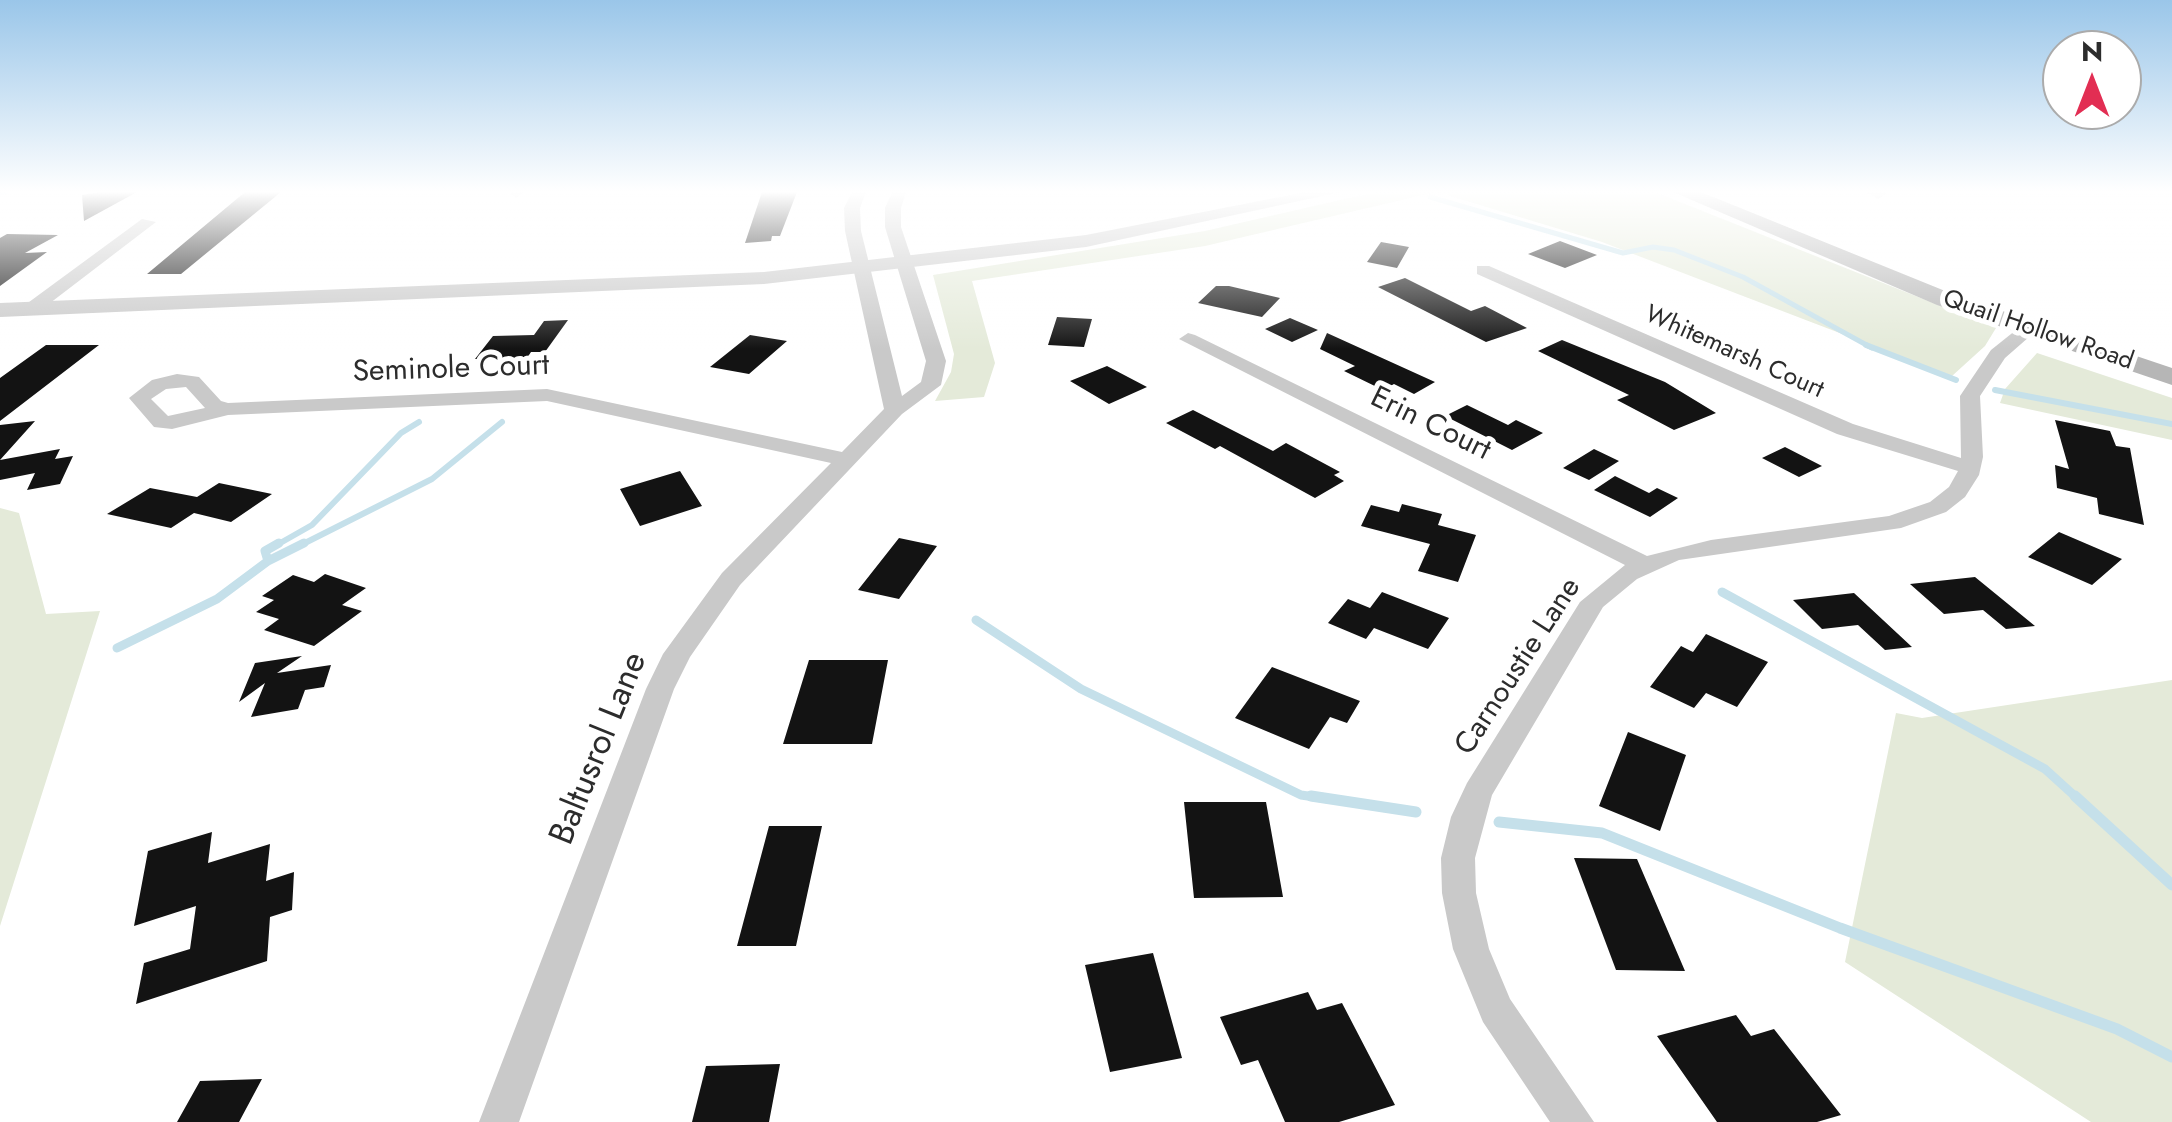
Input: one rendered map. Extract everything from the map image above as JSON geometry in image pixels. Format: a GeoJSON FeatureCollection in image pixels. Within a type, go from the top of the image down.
{"type":"FeatureCollection","features":[{"type":"Feature","properties":{"kind":"main road","name":"Quail Hollow Road"},"geometry":{"type":"LineString","coordinates":[[1804,244],[2028,330],[2172,377]]}},
{"type":"Feature","properties":{"kind":"street"},"geometry":{"type":"LineString","coordinates":[[30,309],[118,244]]}},
{"type":"Feature","properties":{"kind":"street"},"geometry":{"type":"LineString","coordinates":[[857,244],[895,410]]}},
{"type":"Feature","properties":{"kind":"street","name":"Baltusrol Lane"},"geometry":{"type":"LineString","coordinates":[[498,1122],[676,654],[731,579],[895,410],[931,385],[936,361],[899,244]]}},
{"type":"Feature","properties":{"kind":"street"},"geometry":{"type":"LineString","coordinates":[[0,310],[722,281],[1057,244]]}},
{"type":"Feature","properties":{"kind":"street","name":"Whitemarsh Court"},"geometry":{"type":"LineString","coordinates":[[1483,270],[1826,421],[1970,468]]}},
{"type":"Feature","properties":{"kind":"street"},"geometry":{"type":"LineString","coordinates":[[1970,468],[1970,396],[1980,374],[2028,330]]}},
{"type":"Feature","properties":{"kind":"street","name":"Erin Court"},"geometry":{"type":"LineString","coordinates":[[1188,339],[1645,565]]}},
{"type":"Feature","properties":{"kind":"street","name":"Seminole Court"},"geometry":{"type":"LineString","coordinates":[[228,409],[547,395],[849,460]]}},
{"type":"Feature","properties":{"kind":"street","name":"Carnoustie Lane"},"geometry":{"type":"LineString","coordinates":[[1574,1122],[1496,1010],[1471,949],[1458,858],[1467,816],[1478,792],[1576,627],[1605,590],[1645,565],[1711,547],[1894,523],[1938,507],[1957,492],[1970,468]]}},
{"type":"Feature","properties":{"kind":"green space"},"geometry":{"type":"Polygon","coordinates":[[[1122,244],[1212,244],[972,281],[995,363],[984,397],[935,401],[951,372],[954,354],[933,275],[1122,244]]]}},
{"type":"Feature","properties":{"kind":"green space"},"geometry":{"type":"Polygon","coordinates":[[[1608,244],[1786,244],[1996,328],[1985,346],[1952,376],[1608,244]]]}},
{"type":"Feature","properties":{"kind":"green space"},"geometry":{"type":"Polygon","coordinates":[[[2037,353],[2172,398],[2172,440],[2000,403],[2005,389],[2037,353]]]}},
{"type":"Feature","properties":{"kind":"green space"},"geometry":{"type":"Polygon","coordinates":[[[0,508],[19,513],[46,614],[100,611],[0,926],[0,508]]]}},
{"type":"Feature","properties":{"kind":"green space"},"geometry":{"type":"Polygon","coordinates":[[[2172,680],[2172,1122],[2091,1122],[1845,962],[1896,713],[1922,718],[2172,680]]]}},
{"type":"Feature","properties":{"kind":"building"},"geometry":{"type":"Polygon","coordinates":[[[0,244],[41,244],[25,253],[47,252],[0,286],[0,244]]]}},
{"type":"Feature","properties":{"kind":"building"},"geometry":{"type":"Polygon","coordinates":[[[182,244],[217,244],[181,274],[147,274],[182,244]]]}},
{"type":"Feature","properties":{"kind":"building"},"geometry":{"type":"Polygon","coordinates":[[[1379,244],[1409,247],[1397,268],[1367,262],[1379,244]]]}},
{"type":"Feature","properties":{"kind":"building"},"geometry":{"type":"Polygon","coordinates":[[[1552,244],[1569,244],[1597,255],[1565,268],[1528,254],[1552,244]]]}},
{"type":"Feature","properties":{"kind":"building"},"geometry":{"type":"Polygon","coordinates":[[[1405,278],[1471,311],[1485,306],[1527,328],[1486,342],[1378,287],[1405,278]]]}},
{"type":"Feature","properties":{"kind":"building"},"geometry":{"type":"Polygon","coordinates":[[[1216,286],[1280,298],[1262,317],[1198,303],[1216,286]]]}},
{"type":"Feature","properties":{"kind":"building"},"geometry":{"type":"Polygon","coordinates":[[[1057,317],[1092,319],[1084,347],[1048,345],[1057,317]]]}},
{"type":"Feature","properties":{"kind":"building"},"geometry":{"type":"Polygon","coordinates":[[[1290,318],[1318,330],[1292,342],[1265,329],[1290,318]]]}},
{"type":"Feature","properties":{"kind":"building"},"geometry":{"type":"Polygon","coordinates":[[[568,320],[545,352],[531,352],[527,358],[475,359],[493,336],[534,335],[544,321],[568,320]]]}},
{"type":"Feature","properties":{"kind":"building"},"geometry":{"type":"Polygon","coordinates":[[[1327,333],[1435,382],[1414,394],[1394,384],[1383,390],[1344,371],[1355,366],[1320,349],[1327,333]]]}},
{"type":"Feature","properties":{"kind":"building"},"geometry":{"type":"Polygon","coordinates":[[[750,335],[787,341],[749,374],[710,367],[750,335]]]}},
{"type":"Feature","properties":{"kind":"building"},"geometry":{"type":"Polygon","coordinates":[[[1562,340],[1665,382],[1716,413],[1674,430],[1617,400],[1629,395],[1538,351],[1562,340]]]}},
{"type":"Feature","properties":{"kind":"building"},"geometry":{"type":"Polygon","coordinates":[[[46,345],[99,345],[0,421],[0,378],[46,345]]]}},
{"type":"Feature","properties":{"kind":"building"},"geometry":{"type":"Polygon","coordinates":[[[1107,366],[1147,387],[1109,404],[1070,381],[1107,366]]]}},
{"type":"Feature","properties":{"kind":"building"},"geometry":{"type":"Polygon","coordinates":[[[1467,405],[1508,425],[1516,420],[1543,433],[1512,450],[1445,416],[1467,405]]]}},
{"type":"Feature","properties":{"kind":"building"},"geometry":{"type":"Polygon","coordinates":[[[1193,410],[1273,451],[1286,443],[1340,472],[1334,475],[1344,481],[1315,498],[1220,446],[1215,449],[1166,423],[1193,410]]]}},
{"type":"Feature","properties":{"kind":"building"},"geometry":{"type":"Polygon","coordinates":[[[2055,420],[2110,431],[2116,446],[2130,448],[2144,525],[2099,514],[2097,498],[2057,488],[2055,465],[2069,469],[2055,420]]]}},
{"type":"Feature","properties":{"kind":"building"},"geometry":{"type":"Polygon","coordinates":[[[35,421],[0,460],[0,425],[35,421]]]}},
{"type":"Feature","properties":{"kind":"building"},"geometry":{"type":"Polygon","coordinates":[[[1785,447],[1822,466],[1799,477],[1762,458],[1785,447]]]}},
{"type":"Feature","properties":{"kind":"building"},"geometry":{"type":"Polygon","coordinates":[[[60,449],[55,459],[73,456],[60,484],[27,490],[35,473],[0,480],[0,460],[60,449]]]}},
{"type":"Feature","properties":{"kind":"building"},"geometry":{"type":"Polygon","coordinates":[[[1594,449],[1619,461],[1589,480],[1563,468],[1594,449]]]}},
{"type":"Feature","properties":{"kind":"building"},"geometry":{"type":"Polygon","coordinates":[[[680,471],[702,506],[640,526],[620,489],[680,471]]]}},
{"type":"Feature","properties":{"kind":"building"},"geometry":{"type":"Polygon","coordinates":[[[1615,476],[1649,493],[1657,488],[1678,498],[1650,517],[1594,490],[1615,476]]]}},
{"type":"Feature","properties":{"kind":"building"},"geometry":{"type":"Polygon","coordinates":[[[219,483],[272,494],[231,522],[194,513],[171,528],[107,514],[150,488],[197,497],[219,483]]]}},
{"type":"Feature","properties":{"kind":"building"},"geometry":{"type":"Polygon","coordinates":[[[1402,504],[1442,514],[1438,525],[1476,535],[1458,582],[1418,571],[1430,544],[1361,526],[1371,505],[1399,512],[1402,504]]]}},
{"type":"Feature","properties":{"kind":"building"},"geometry":{"type":"Polygon","coordinates":[[[2059,532],[2122,559],[2092,585],[2028,557],[2059,532]]]}},
{"type":"Feature","properties":{"kind":"building"},"geometry":{"type":"Polygon","coordinates":[[[899,538],[937,546],[899,599],[858,590],[899,538]]]}},
{"type":"Feature","properties":{"kind":"building"},"geometry":{"type":"Polygon","coordinates":[[[325,574],[366,588],[342,605],[362,611],[314,646],[264,630],[279,619],[256,612],[274,600],[262,596],[293,575],[314,582],[325,574]]]}},
{"type":"Feature","properties":{"kind":"building"},"geometry":{"type":"Polygon","coordinates":[[[1975,577],[2035,626],[2006,629],[1983,610],[1944,614],[1910,584],[1975,577]]]}},
{"type":"Feature","properties":{"kind":"building"},"geometry":{"type":"Polygon","coordinates":[[[1382,592],[1449,618],[1428,649],[1374,628],[1366,639],[1328,623],[1348,599],[1370,608],[1382,592]]]}},
{"type":"Feature","properties":{"kind":"building"},"geometry":{"type":"Polygon","coordinates":[[[1854,593],[1912,647],[1885,650],[1858,625],[1822,629],[1793,600],[1854,593]]]}},
{"type":"Feature","properties":{"kind":"building"},"geometry":{"type":"Polygon","coordinates":[[[1706,634],[1768,662],[1737,707],[1706,693],[1694,708],[1650,687],[1681,646],[1693,652],[1706,634]]]}},
{"type":"Feature","properties":{"kind":"building"},"geometry":{"type":"Polygon","coordinates":[[[302,656],[277,673],[331,665],[324,687],[305,690],[298,709],[251,717],[265,683],[239,702],[255,663],[302,656]]]}},
{"type":"Feature","properties":{"kind":"building"},"geometry":{"type":"Polygon","coordinates":[[[809,660],[888,660],[872,744],[783,744],[809,660]]]}},
{"type":"Feature","properties":{"kind":"building"},"geometry":{"type":"Polygon","coordinates":[[[1272,667],[1360,701],[1347,723],[1330,717],[1309,749],[1235,718],[1272,667]]]}},
{"type":"Feature","properties":{"kind":"building"},"geometry":{"type":"Polygon","coordinates":[[[1628,732],[1686,755],[1660,831],[1599,806],[1628,732]]]}},
{"type":"Feature","properties":{"kind":"building"},"geometry":{"type":"Polygon","coordinates":[[[1184,802],[1266,802],[1283,897],[1194,898],[1184,802]]]}},
{"type":"Feature","properties":{"kind":"building"},"geometry":{"type":"Polygon","coordinates":[[[769,826],[822,826],[796,946],[737,946],[769,826]]]}},
{"type":"Feature","properties":{"kind":"building"},"geometry":{"type":"Polygon","coordinates":[[[212,832],[208,863],[270,844],[266,881],[294,872],[292,910],[270,917],[267,961],[136,1004],[144,963],[190,949],[196,906],[134,926],[148,851],[212,832]]]}},
{"type":"Feature","properties":{"kind":"building"},"geometry":{"type":"Polygon","coordinates":[[[1574,858],[1637,859],[1685,971],[1616,970],[1574,858]]]}},
{"type":"Feature","properties":{"kind":"building"},"geometry":{"type":"Polygon","coordinates":[[[1153,953],[1182,1058],[1110,1072],[1085,965],[1153,953]]]}},
{"type":"Feature","properties":{"kind":"building"},"geometry":{"type":"Polygon","coordinates":[[[1308,992],[1317,1010],[1342,1003],[1395,1105],[1339,1122],[1285,1122],[1258,1060],[1241,1065],[1220,1017],[1308,992]]]}},
{"type":"Feature","properties":{"kind":"building"},"geometry":{"type":"Polygon","coordinates":[[[1736,1015],[1751,1036],[1774,1029],[1841,1115],[1817,1122],[1717,1122],[1657,1036],[1736,1015]]]}},
{"type":"Feature","properties":{"kind":"building"},"geometry":{"type":"Polygon","coordinates":[[[780,1064],[769,1122],[692,1122],[706,1066],[780,1064]]]}},
{"type":"Feature","properties":{"kind":"building"},"geometry":{"type":"Polygon","coordinates":[[[262,1079],[239,1122],[177,1122],[200,1081],[262,1079]]]}},
{"type":"Feature","properties":{"kind":"waterway"},"geometry":{"type":"LineString","coordinates":[[1593,244],[1623,253],[1653,247],[1674,250],[1743,277],[1868,346]]}},
{"type":"Feature","properties":{"kind":"waterway"},"geometry":{"type":"LineString","coordinates":[[1868,346],[1956,380]]}},
{"type":"Feature","properties":{"kind":"waterway"},"geometry":{"type":"LineString","coordinates":[[1868,346],[1872,348]]}},
{"type":"Feature","properties":{"kind":"waterway"},"geometry":{"type":"LineString","coordinates":[[1995,390],[2172,424]]}},
{"type":"Feature","properties":{"kind":"waterway"},"geometry":{"type":"LineString","coordinates":[[275,546],[312,525],[401,433],[419,422]]}},
{"type":"Feature","properties":{"kind":"waterway"},"geometry":{"type":"LineString","coordinates":[[299,546],[432,479],[502,422]]}},
{"type":"Feature","properties":{"kind":"waterway"},"geometry":{"type":"LineString","coordinates":[[268,561],[265,551],[279,543]]}},
{"type":"Feature","properties":{"kind":"waterway"},"geometry":{"type":"LineString","coordinates":[[268,561],[304,543]]}},
{"type":"Feature","properties":{"kind":"waterway"},"geometry":{"type":"LineString","coordinates":[[117,648],[217,599],[268,561]]}},
{"type":"Feature","properties":{"kind":"waterway"},"geometry":{"type":"LineString","coordinates":[[1722,592],[2045,769],[2078,799]]}},
{"type":"Feature","properties":{"kind":"waterway"},"geometry":{"type":"LineString","coordinates":[[976,620],[1081,689],[1301,795],[1328,799]]}},
{"type":"Feature","properties":{"kind":"waterway"},"geometry":{"type":"LineString","coordinates":[[1311,796],[1416,812]]}},
{"type":"Feature","properties":{"kind":"waterway"},"geometry":{"type":"LineString","coordinates":[[2075,796],[2172,885]]}},
{"type":"Feature","properties":{"kind":"waterway"},"geometry":{"type":"LineString","coordinates":[[1499,822],[1602,833],[1840,928],[2117,1029],[2172,1057]]}}]}
